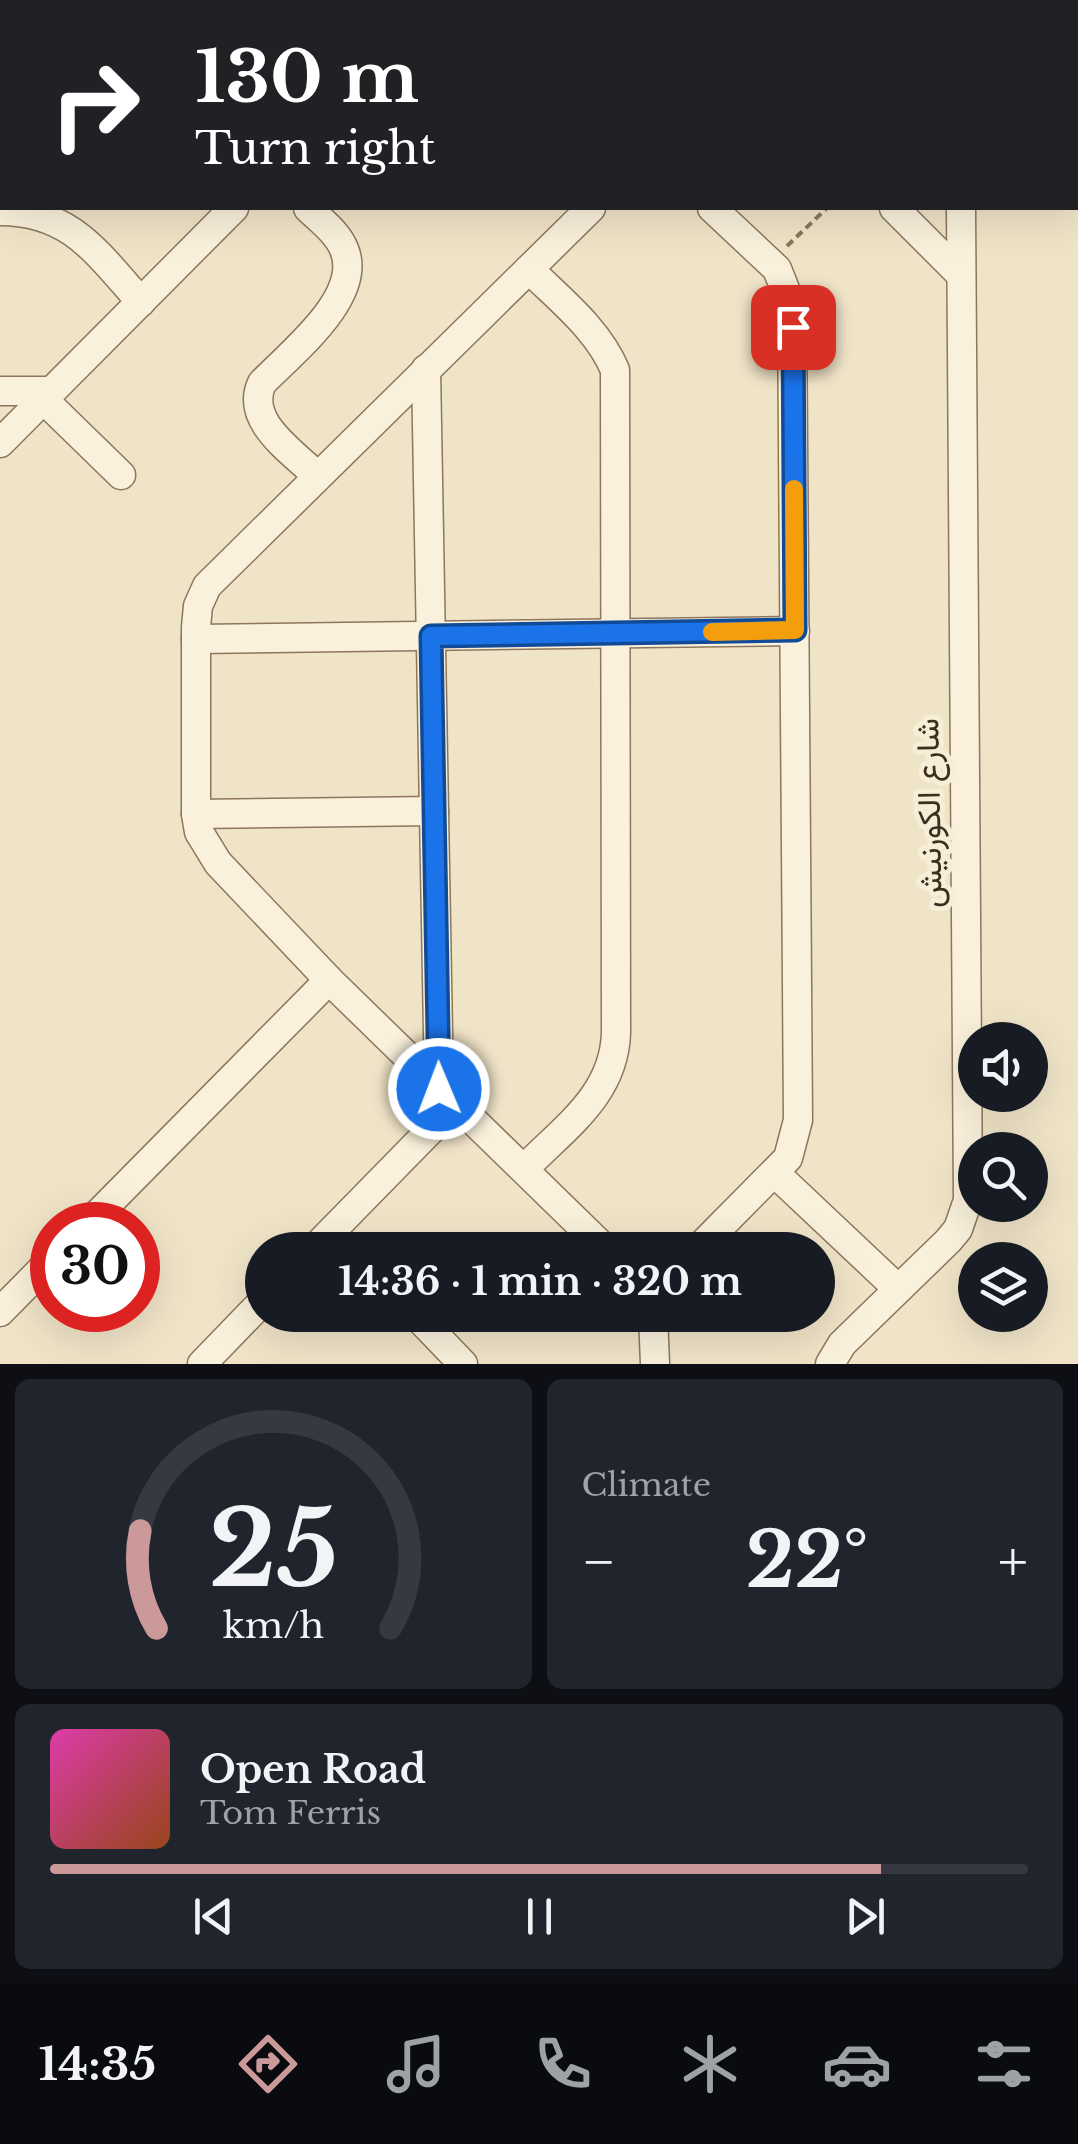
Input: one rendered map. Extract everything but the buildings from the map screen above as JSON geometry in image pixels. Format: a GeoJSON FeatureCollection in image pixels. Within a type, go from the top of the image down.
{"type":"FeatureCollection","features":[{"type":"Feature","properties":{"kind":"street"},"geometry":{"type":"LineString","coordinates":[[0,210],[38,213],[66,224],[141,302]]}},
{"type":"Feature","properties":{"kind":"street"},"geometry":{"type":"LineString","coordinates":[[0,443],[232,210]]}},
{"type":"Feature","properties":{"kind":"street"},"geometry":{"type":"LineString","coordinates":[[310,210],[344,248],[348,268],[345,289],[334,307],[262,384],[256,396],[256,411],[316,476]]}},
{"type":"Feature","properties":{"kind":"street"},"geometry":{"type":"LineString","coordinates":[[588,210],[207,586],[198,606],[196,639],[196,814],[200,832],[218,863],[447,1097],[588,1232]]}},
{"type":"Feature","properties":{"kind":"street"},"geometry":{"type":"LineString","coordinates":[[714,210],[769,262],[787,287],[792,307],[798,1120],[796,1140],[776,1174],[716,1232]]}},
{"type":"Feature","properties":{"kind":"street"},"geometry":{"type":"LineString","coordinates":[[896,210],[961,275]]}},
{"type":"Feature","properties":{"kind":"street","name":"شارع الكورنيش"},"geometry":{"type":"LineString","coordinates":[[830,1364],[842,1344],[958,1229],[968,1200],[961,210]]}},
{"type":"Feature","properties":{"kind":"street"},"geometry":{"type":"LineString","coordinates":[[524,1169],[606,1082],[615,1058],[615,370],[593,332],[529,269]]}},
{"type":"Feature","properties":{"kind":"street"},"geometry":{"type":"LineString","coordinates":[[340,1232],[447,1097],[434,811],[426,369]]}},
{"type":"Feature","properties":{"kind":"street"},"geometry":{"type":"LineString","coordinates":[[0,391],[48,395],[121,475]]}},
{"type":"Feature","properties":{"kind":"street"},"geometry":{"type":"LineString","coordinates":[[196,639],[795,630]]}},
{"type":"Feature","properties":{"kind":"street"},"geometry":{"type":"LineString","coordinates":[[196,814],[434,811]]}},
{"type":"Feature","properties":{"kind":"street"},"geometry":{"type":"LineString","coordinates":[[109,1202],[330,980]]}},
{"type":"Feature","properties":{"kind":"street"},"geometry":{"type":"LineString","coordinates":[[776,1174],[898,1290]]}},
{"type":"Feature","properties":{"kind":"street"},"geometry":{"type":"LineString","coordinates":[[0,1312],[30,1281]]}},
{"type":"Feature","properties":{"kind":"street"},"geometry":{"type":"LineString","coordinates":[[203,1364],[245,1320]]}},
{"type":"Feature","properties":{"kind":"street"},"geometry":{"type":"LineString","coordinates":[[432,1332],[463,1364]]}},
{"type":"Feature","properties":{"kind":"street"},"geometry":{"type":"LineString","coordinates":[[654,1332],[655,1364]]}},
{"type":"Feature","properties":{"kind":"path"},"geometry":{"type":"LineString","coordinates":[[769,262],[825,210]]}},
{"type":"Feature","properties":{"kind":"slow traffic"},"geometry":{"type":"LineString","coordinates":[[712,632],[795,630],[794,489]]}},
{"type":"Feature","properties":{"kind":"route"},"geometry":{"type":"LineString","coordinates":[[439,1089],[431,636],[795,630],[793,327]]}}]}
